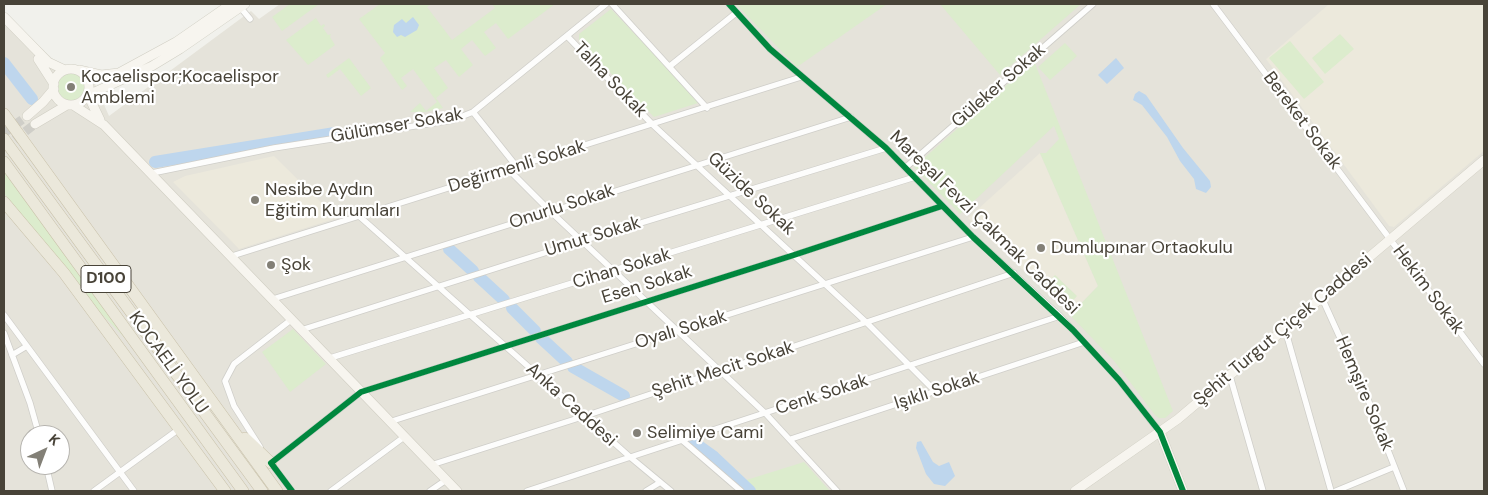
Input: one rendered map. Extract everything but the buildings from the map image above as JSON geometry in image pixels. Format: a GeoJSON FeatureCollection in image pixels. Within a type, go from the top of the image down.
{"type":"FeatureCollection","features":[{"type":"Feature","properties":{"kind":"highway"},"geometry":{"type":"LineString","coordinates":[[4,114],[277,491]]}},
{"type":"Feature","properties":{"kind":"highway","name":"KOCAELİ YOLU"},"geometry":{"type":"LineString","coordinates":[[4,139],[262,491]]}},
{"type":"Feature","properties":{"kind":"highway","name":"D100"},"geometry":{"type":"LineString","coordinates":[[4,162],[243,491]]}},
{"type":"Feature","properties":{"kind":"highway"},"geometry":{"type":"LineString","coordinates":[[4,202],[64,273],[225,491]]}},
{"type":"Feature","properties":{"kind":"highway"},"geometry":{"type":"LineString","coordinates":[[88,306],[173,394]]}},
{"type":"Feature","properties":{"kind":"highway"},"geometry":{"type":"LineString","coordinates":[[219,412],[271,464]]}},
{"type":"Feature","properties":{"kind":"highway"},"geometry":{"type":"LineString","coordinates":[[228,469],[238,491]]}},
{"type":"Feature","properties":{"kind":"main road"},"geometry":{"type":"LineString","coordinates":[[4,17],[48,62],[65,70],[79,70],[100,75],[119,72],[144,61],[176,42],[231,4]]}},
{"type":"Feature","properties":{"kind":"main road"},"geometry":{"type":"LineString","coordinates":[[35,124],[70,105],[84,100],[88,95],[159,62],[242,5]]}},
{"type":"Feature","properties":{"kind":"main road"},"geometry":{"type":"LineString","coordinates":[[4,24],[43,64],[54,86],[57,98],[100,120]]}},
{"type":"Feature","properties":{"kind":"main road"},"geometry":{"type":"LineString","coordinates":[[27,116],[43,102],[54,86],[58,75],[65,70]]}},
{"type":"Feature","properties":{"kind":"main road"},"geometry":{"type":"LineString","coordinates":[[79,70],[90,84],[88,95],[100,120],[457,491]]}},
{"type":"Feature","properties":{"kind":"main road","name":"Şehit Turgut Çiçek Caddesi"},"geometry":{"type":"LineString","coordinates":[[1075,491],[1160,432],[1230,376],[1484,160]]}},
{"type":"Feature","properties":{"kind":"main road","name":"Mareşal Fevzi Çakmak Caddesi"},"geometry":{"type":"LineString","coordinates":[[1160,432],[1183,491]]}},
{"type":"Feature","properties":{"kind":"street","name":"Gülümser Sokak"},"geometry":{"type":"LineString","coordinates":[[152,173],[283,147],[454,120],[473,112],[606,4]]}},
{"type":"Feature","properties":{"kind":"street"},"geometry":{"type":"LineString","coordinates":[[612,4],[707,108]]}},
{"type":"Feature","properties":{"kind":"street","name":"Mareşal Fevzi Çakmak Caddesi"},"geometry":{"type":"LineString","coordinates":[[730,4],[736,13],[801,77],[886,148],[973,237],[1060,316],[1119,380],[1160,432]]}},
{"type":"Feature","properties":{"kind":"street","name":"Güleker Sokak"},"geometry":{"type":"LineString","coordinates":[[905,168],[1093,4]]}},
{"type":"Feature","properties":{"kind":"street","name":"Bereket Sokak"},"geometry":{"type":"LineString","coordinates":[[1213,4],[1390,239]]}},
{"type":"Feature","properties":{"kind":"street"},"geometry":{"type":"LineString","coordinates":[[242,5],[250,19]]}},
{"type":"Feature","properties":{"kind":"street"},"geometry":{"type":"LineString","coordinates":[[670,66],[736,13]]}},
{"type":"Feature","properties":{"kind":"street","name":"Talha Sokak"},"geometry":{"type":"LineString","coordinates":[[567,36],[653,124]]}},
{"type":"Feature","properties":{"kind":"street","name":"Değirmenli Sokak"},"geometry":{"type":"LineString","coordinates":[[232,256],[801,77]]}},
{"type":"Feature","properties":{"kind":"street"},"geometry":{"type":"LineString","coordinates":[[473,112],[517,167]]}},
{"type":"Feature","properties":{"kind":"street","name":"Onurlu Sokak"},"geometry":{"type":"LineString","coordinates":[[273,299],[851,117]]}},
{"type":"Feature","properties":{"kind":"street","name":"Güzide Sokak"},"geometry":{"type":"LineString","coordinates":[[653,124],[866,322],[935,391]]}},
{"type":"Feature","properties":{"kind":"street","name":"Umut Sokak"},"geometry":{"type":"LineString","coordinates":[[302,330],[582,240],[886,148]]}},
{"type":"Feature","properties":{"kind":"street"},"geometry":{"type":"LineString","coordinates":[[509,170],[550,211],[766,414],[837,491]]}},
{"type":"Feature","properties":{"kind":"street","name":"Cihan Sokak"},"geometry":{"type":"LineString","coordinates":[[330,358],[472,316],[915,178]]}},
{"type":"Feature","properties":{"kind":"street","name":"Esen Sokak"},"geometry":{"type":"LineString","coordinates":[[361,392],[504,345],[794,255],[942,206]]}},
{"type":"Feature","properties":{"kind":"street","name":"Anka Caddesi"},"geometry":{"type":"LineString","coordinates":[[359,216],[630,458],[671,491]]}},
{"type":"Feature","properties":{"kind":"street","name":"Oyalı Sokak"},"geometry":{"type":"LineString","coordinates":[[389,422],[973,237]]}},
{"type":"Feature","properties":{"kind":"street","name":"Hekim Sokak"},"geometry":{"type":"LineString","coordinates":[[1390,239],[1484,364]]}},
{"type":"Feature","properties":{"kind":"street","name":"Şehit Mecit Sokak"},"geometry":{"type":"LineString","coordinates":[[431,464],[585,416],[1014,273]]}},
{"type":"Feature","properties":{"kind":"street","name":"Hemşire Sokak"},"geometry":{"type":"LineString","coordinates":[[1322,298],[1368,397],[1404,491]]}},
{"type":"Feature","properties":{"kind":"street"},"geometry":{"type":"LineString","coordinates":[[4,315],[134,491]]}},
{"type":"Feature","properties":{"kind":"street","name":"Cenk Sokak"},"geometry":{"type":"LineString","coordinates":[[527,491],[1060,316]]}},
{"type":"Feature","properties":{"kind":"street"},"geometry":{"type":"LineString","coordinates":[[292,320],[234,364],[225,381],[234,406],[271,464],[292,491]]}},
{"type":"Feature","properties":{"kind":"street"},"geometry":{"type":"LineString","coordinates":[[1285,330],[1332,491]]}},
{"type":"Feature","properties":{"kind":"street"},"geometry":{"type":"LineString","coordinates":[[4,333],[36,425]]}},
{"type":"Feature","properties":{"kind":"street","name":"Işıklı Sokak"},"geometry":{"type":"LineString","coordinates":[[790,439],[1084,342]]}},
{"type":"Feature","properties":{"kind":"street"},"geometry":{"type":"LineString","coordinates":[[12,356],[27,346]]}},
{"type":"Feature","properties":{"kind":"street"},"geometry":{"type":"LineString","coordinates":[[1230,376],[1264,491]]}},
{"type":"Feature","properties":{"kind":"street"},"geometry":{"type":"LineString","coordinates":[[271,464],[361,392]]}},
{"type":"Feature","properties":{"kind":"street"},"geometry":{"type":"LineString","coordinates":[[94,491],[179,429]]}},
{"type":"Feature","properties":{"kind":"street"},"geometry":{"type":"LineString","coordinates":[[331,491],[404,437]]}},
{"type":"Feature","properties":{"kind":"street"},"geometry":{"type":"LineString","coordinates":[[683,441],[741,491]]}},
{"type":"Feature","properties":{"kind":"street"},"geometry":{"type":"LineString","coordinates":[[1336,491],[1394,467]]}},
{"type":"Feature","properties":{"kind":"street"},"geometry":{"type":"LineString","coordinates":[[48,475],[52,491]]}},
{"type":"Feature","properties":{"kind":"street"},"geometry":{"type":"LineString","coordinates":[[430,491],[446,480]]}},
{"type":"Feature","properties":{"kind":"street"},"geometry":{"type":"LineString","coordinates":[[646,491],[659,483]]}},
{"type":"Feature","properties":{"kind":"shaded area"},"geometry":{"type":"Polygon","coordinates":[[[280,4],[1484,4],[1484,491],[4,491],[4,12],[60,66],[73,65],[89,70],[109,116],[251,11],[259,19],[280,4]]]}},
{"type":"Feature","properties":{"kind":"shaded area"},"geometry":{"type":"Polygon","coordinates":[[[1329,4],[1484,4],[1484,151],[1394,227],[1389,226],[1266,59],[1329,4]]]}},
{"type":"Feature","properties":{"kind":"shaded area","name":"Dumlupınar Ortaokulu"},"geometry":{"type":"Polygon","coordinates":[[[1040,153],[1098,286],[1070,315],[968,218],[1040,153]]]}},
{"type":"Feature","properties":{"kind":"shaded area","name":"Nesibe Aydın Eğitim Kurumları"},"geometry":{"type":"Polygon","coordinates":[[[274,156],[337,218],[239,249],[173,182],[185,176],[274,156]]]}},
{"type":"Feature","properties":{"kind":"green space"},"geometry":{"type":"Polygon","coordinates":[[[290,4],[319,4],[282,31],[272,17],[290,4]]]}},
{"type":"Feature","properties":{"kind":"green space"},"geometry":{"type":"Polygon","coordinates":[[[380,4],[431,4],[427,7],[452,40],[495,8],[492,4],[555,4],[508,39],[496,23],[484,32],[496,48],[485,56],[472,40],[461,49],[473,65],[459,77],[446,60],[434,68],[448,88],[436,98],[443,108],[425,112],[410,112],[420,103],[426,111],[437,102],[413,69],[401,78],[407,86],[402,90],[380,58],[385,53],[359,19],[380,4]]]}},
{"type":"Feature","properties":{"kind":"green space"},"geometry":{"type":"Polygon","coordinates":[[[736,4],[887,4],[797,67],[736,4]]]}},
{"type":"Feature","properties":{"kind":"green space"},"geometry":{"type":"Polygon","coordinates":[[[940,4],[1081,4],[1000,75],[940,4]]]}},
{"type":"Feature","properties":{"kind":"green space"},"geometry":{"type":"Polygon","coordinates":[[[611,9],[698,103],[654,117],[579,41],[579,34],[611,9]]]}},
{"type":"Feature","properties":{"kind":"green space"},"geometry":{"type":"Polygon","coordinates":[[[316,18],[321,26],[324,24],[323,28],[328,35],[331,34],[330,37],[335,45],[308,65],[286,40],[316,18]]]}},
{"type":"Feature","properties":{"kind":"green space"},"geometry":{"type":"Polygon","coordinates":[[[1340,34],[1354,49],[1325,74],[1312,58],[1340,34]]]}},
{"type":"Feature","properties":{"kind":"green space"},"geometry":{"type":"Polygon","coordinates":[[[1290,41],[1324,82],[1304,99],[1269,58],[1290,41]]]}},
{"type":"Feature","properties":{"kind":"green space"},"geometry":{"type":"Polygon","coordinates":[[[1065,43],[1077,56],[1050,80],[1038,67],[1065,43]]]}},
{"type":"Feature","properties":{"kind":"green space"},"geometry":{"type":"Polygon","coordinates":[[[349,58],[371,88],[361,96],[340,69],[328,78],[326,75],[349,58]]]}},
{"type":"Feature","properties":{"kind":"green space"},"geometry":{"type":"Polygon","coordinates":[[[1034,61],[1173,411],[1165,418],[1159,418],[1155,415],[1115,362],[1070,315],[1098,286],[1040,153],[1046,153],[1059,139],[1054,126],[960,214],[914,167],[1034,61]]]}},
{"type":"Feature","properties":{"kind":"green space"},"geometry":{"type":"Polygon","coordinates":[[[71,71],[77,72],[82,76],[86,81],[86,93],[82,98],[77,102],[71,103],[65,102],[60,98],[56,93],[55,87],[56,81],[60,76],[65,72],[71,71]]]}},
{"type":"Feature","properties":{"kind":"green space"},"geometry":{"type":"Polygon","coordinates":[[[4,172],[128,341],[81,293],[4,193],[4,172]]]}},
{"type":"Feature","properties":{"kind":"green space"},"geometry":{"type":"Polygon","coordinates":[[[1055,275],[1077,296],[1066,308],[1044,287],[1055,275]]]}},
{"type":"Feature","properties":{"kind":"green space"},"geometry":{"type":"Polygon","coordinates":[[[293,329],[326,364],[290,392],[262,352],[293,329]]]}},
{"type":"Feature","properties":{"kind":"green space"},"geometry":{"type":"Polygon","coordinates":[[[804,462],[830,491],[750,491],[740,482],[804,462]]]}},
{"type":"Feature","properties":{"kind":"water"},"geometry":{"type":"Polygon","coordinates":[[[413,17],[419,25],[417,30],[405,37],[401,35],[397,37],[393,32],[394,25],[402,19],[406,23],[413,17]]]}},
{"type":"Feature","properties":{"kind":"water"},"geometry":{"type":"Polygon","coordinates":[[[1116,58],[1124,68],[1107,84],[1098,75],[1116,58]]]}},
{"type":"Feature","properties":{"kind":"water"},"geometry":{"type":"Polygon","coordinates":[[[1139,91],[1146,95],[1183,148],[1210,181],[1211,187],[1206,193],[1196,189],[1194,179],[1180,161],[1167,137],[1142,105],[1133,100],[1135,94],[1139,91]]]}},
{"type":"Feature","properties":{"kind":"water"},"geometry":{"type":"Polygon","coordinates":[[[921,441],[933,462],[939,466],[949,462],[955,476],[945,486],[934,484],[926,474],[916,448],[917,442],[921,441]]]}},
{"type":"Feature","properties":{"kind":"waterway"},"geometry":{"type":"LineString","coordinates":[[4,63],[32,99]]}},
{"type":"Feature","properties":{"kind":"waterway"},"geometry":{"type":"LineString","coordinates":[[155,162],[335,133]]}},
{"type":"Feature","properties":{"kind":"waterway"},"geometry":{"type":"LineString","coordinates":[[449,249],[473,271]]}},
{"type":"Feature","properties":{"kind":"waterway"},"geometry":{"type":"LineString","coordinates":[[479,277],[504,300]]}},
{"type":"Feature","properties":{"kind":"waterway"},"geometry":{"type":"LineString","coordinates":[[512,308],[535,331]]}},
{"type":"Feature","properties":{"kind":"waterway"},"geometry":{"type":"LineString","coordinates":[[541,338],[567,362]]}},
{"type":"Feature","properties":{"kind":"waterway"},"geometry":{"type":"LineString","coordinates":[[573,367],[624,396]]}},
{"type":"Feature","properties":{"kind":"waterway"},"geometry":{"type":"LineString","coordinates":[[693,442],[714,457],[750,491]]}},
{"type":"Feature","properties":{"kind":"tunnel"},"geometry":{"type":"LineString","coordinates":[[4,133],[27,116]]}},
{"type":"Feature","properties":{"kind":"tunnel"},"geometry":{"type":"LineString","coordinates":[[4,148],[35,124]]}},
{"type":"Feature","properties":{"kind":"cycle path"},"geometry":{"type":"LineString","coordinates":[[729,4],[770,49],[886,148],[973,237],[1073,330],[1119,380],[1160,432],[1183,491]]}},
{"type":"Feature","properties":{"kind":"cycle path"},"geometry":{"type":"LineString","coordinates":[[292,491],[271,463],[361,392],[794,255],[942,206]]}},
{"type":"Feature","properties":{"kind":"place","name":"Kocaelispor;Kocaelispor Amblemi"},"geometry":{"type":"Point","coordinates":[71,87]}},
{"type":"Feature","properties":{"kind":"place","name":"Nesibe Aydın Eğitim Kurumları"},"geometry":{"type":"Point","coordinates":[255,200]}},
{"type":"Feature","properties":{"kind":"place","name":"Dumlupınar Ortaokulu"},"geometry":{"type":"Point","coordinates":[1041,248]}},
{"type":"Feature","properties":{"kind":"place","name":"Şok"},"geometry":{"type":"Point","coordinates":[271,265]}},
{"type":"Feature","properties":{"kind":"place","name":"Selimiye Cami"},"geometry":{"type":"Point","coordinates":[637,433]}}]}
